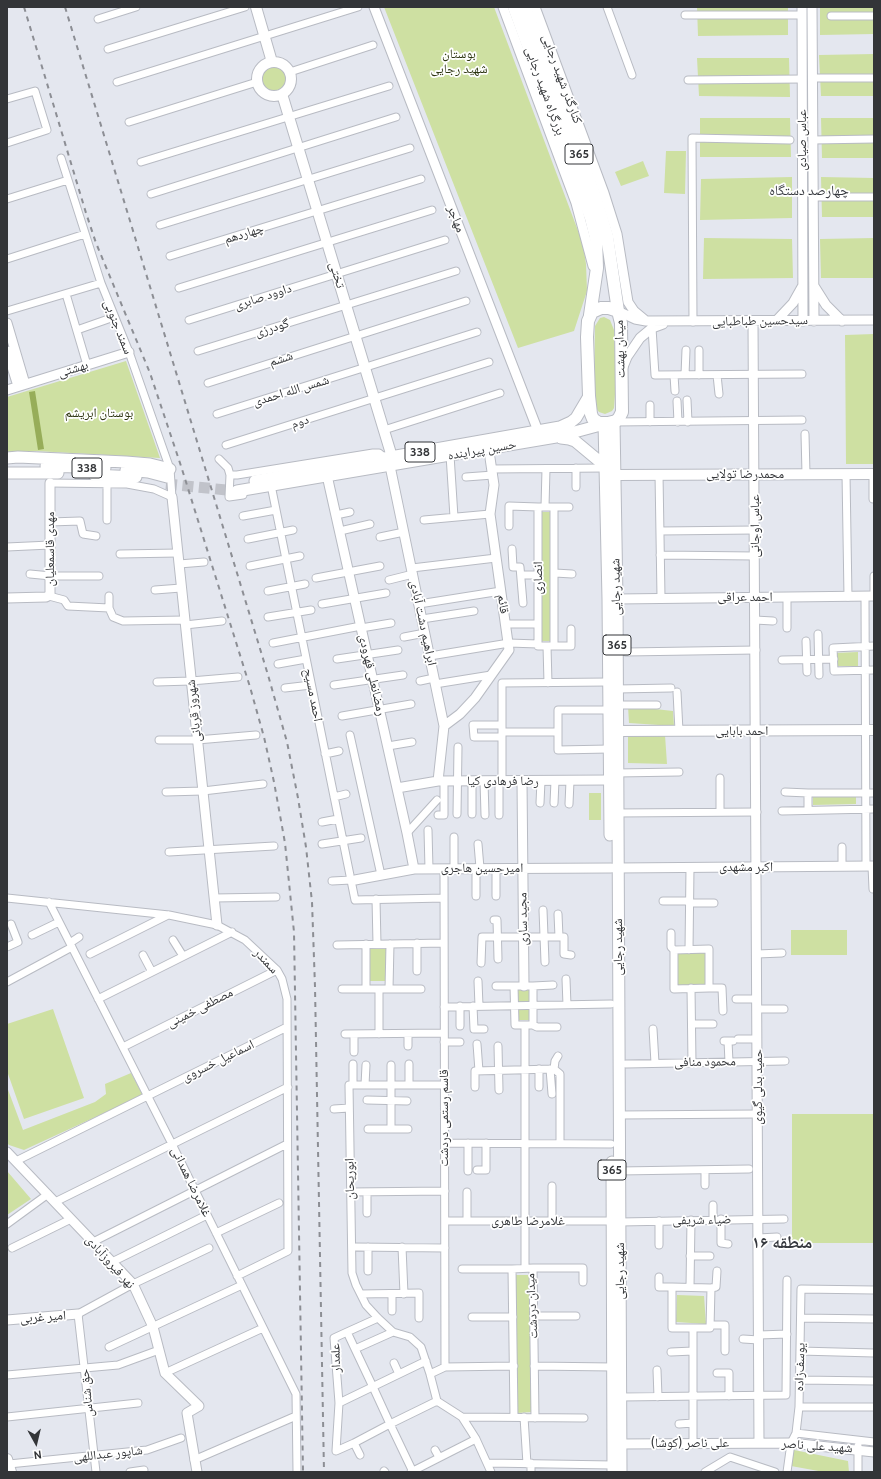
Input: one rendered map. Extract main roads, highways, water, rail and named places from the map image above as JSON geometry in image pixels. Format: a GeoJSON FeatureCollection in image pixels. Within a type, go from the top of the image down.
{"type":"FeatureCollection","features":[{"type":"Feature","properties":{"kind":"highway","name":"بزرگراه شهید رجایی"},"geometry":{"type":"LineString","coordinates":[[514,7],[591,218],[596,238],[597,253],[590,315]]}},
{"type":"Feature","properties":{"kind":"highway","name":"بزرگراه شهید رجایی"},"geometry":{"type":"LineString","coordinates":[[525,7],[595,196],[607,236],[620,290],[618,311]]}},
{"type":"Feature","properties":{"kind":"highway"},"geometry":{"type":"LineString","coordinates":[[594,289],[599,303],[608,303],[620,290]]}},
{"type":"Feature","properties":{"kind":"highway","name":"میدان بهشت"},"geometry":{"type":"LineString","coordinates":[[590,315],[595,310],[609,308],[618,311],[621,323],[622,412],[619,418],[608,423]]}},
{"type":"Feature","properties":{"kind":"highway","name":"365"},"geometry":{"type":"LineString","coordinates":[[590,315],[587,337],[590,414],[592,419],[596,422],[608,423]]}},
{"type":"Feature","properties":{"kind":"main road"},"geometry":{"type":"LineString","coordinates":[[256,7],[272,62]]}},
{"type":"Feature","properties":{"kind":"main road"},"geometry":{"type":"LineString","coordinates":[[272,62],[283,64],[290,72],[291,82],[286,91],[277,96],[266,94],[262,91],[257,82],[259,71],[262,67],[272,62]]}},
{"type":"Feature","properties":{"kind":"main road","name":"تختی"},"geometry":{"type":"LineString","coordinates":[[282,94],[384,430],[389,460]]}},
{"type":"Feature","properties":{"kind":"main road"},"geometry":{"type":"LineString","coordinates":[[571,422],[576,418],[589,396]]}},
{"type":"Feature","properties":{"kind":"main road"},"geometry":{"type":"LineString","coordinates":[[571,422],[580,418],[584,419],[586,427],[579,432]]}},
{"type":"Feature","properties":{"kind":"main road","name":"حسین پیراینده"},"geometry":{"type":"LineString","coordinates":[[234,491],[560,427],[571,422]]}},
{"type":"Feature","properties":{"kind":"main road","name":"حسین پیراینده"},"geometry":{"type":"LineString","coordinates":[[389,460],[450,455],[556,437],[608,423]]}},
{"type":"Feature","properties":{"kind":"main road","name":"شهید رجایی"},"geometry":{"type":"LineString","coordinates":[[608,423],[605,467],[612,599]]}},
{"type":"Feature","properties":{"kind":"main road","name":"شهید رجایی"},"geometry":{"type":"LineString","coordinates":[[608,423],[615,475],[612,599],[613,731],[617,772],[617,813],[614,868],[611,1004],[612,1144],[616,1221],[621,1397],[621,1472]]}},
{"type":"Feature","properties":{"kind":"main road"},"geometry":{"type":"LineString","coordinates":[[556,437],[575,441],[605,467]]}},
{"type":"Feature","properties":{"kind":"main road"},"geometry":{"type":"LineString","coordinates":[[7,458],[18,457],[150,464],[168,477]]}},
{"type":"Feature","properties":{"kind":"main road","name":"338"},"geometry":{"type":"LineString","coordinates":[[7,465],[125,470],[148,472],[168,477]]}},
{"type":"Feature","properties":{"kind":"main road","name":"338"},"geometry":{"type":"LineString","coordinates":[[7,473],[125,476],[147,478],[168,477]]}},
{"type":"Feature","properties":{"kind":"main road","name":"محمدرضا تولایی"},"geometry":{"type":"LineString","coordinates":[[615,475],[874,474]]}},
{"type":"Feature","properties":{"kind":"main road","name":"احمد بابایی"},"geometry":{"type":"LineString","coordinates":[[613,731],[870,730]]}},
{"type":"Feature","properties":{"kind":"main road","name":"شهید رجایی"},"geometry":{"type":"LineString","coordinates":[[612,1468],[612,1366],[616,1221],[619,1171],[614,868],[609,780],[609,749],[613,731]]}},
{"type":"Feature","properties":{"kind":"tunnel"},"geometry":{"type":"LineString","coordinates":[[166,484],[237,491]]}},
{"type":"Feature","properties":{"kind":"railway"},"geometry":{"type":"LineString","coordinates":[[24,7],[96,243],[150,373],[181,466],[250,687],[264,737],[274,782],[285,843],[294,932],[303,1472]]}},
{"type":"Feature","properties":{"kind":"railway"},"geometry":{"type":"LineString","coordinates":[[65,7],[268,675],[287,742],[298,798],[306,847],[312,902],[315,987],[324,1472]]}},
{"type":"Feature","properties":{"kind":"district","name":"چهارصد دستگاه"},"geometry":{"type":"Point","coordinates":[809,191]}},
{"type":"Feature","properties":{"kind":"district","name":"منطقه ۱۶"},"geometry":{"type":"Point","coordinates":[782,1243]}},
{"type":"Feature","properties":{"kind":"park label","name":"بوستان شهید رجایی"},"geometry":{"type":"Point","coordinates":[459,62]}},
{"type":"Feature","properties":{"kind":"park label","name":"بوستان ابریشم"},"geometry":{"type":"Point","coordinates":[99,413]}}]}
